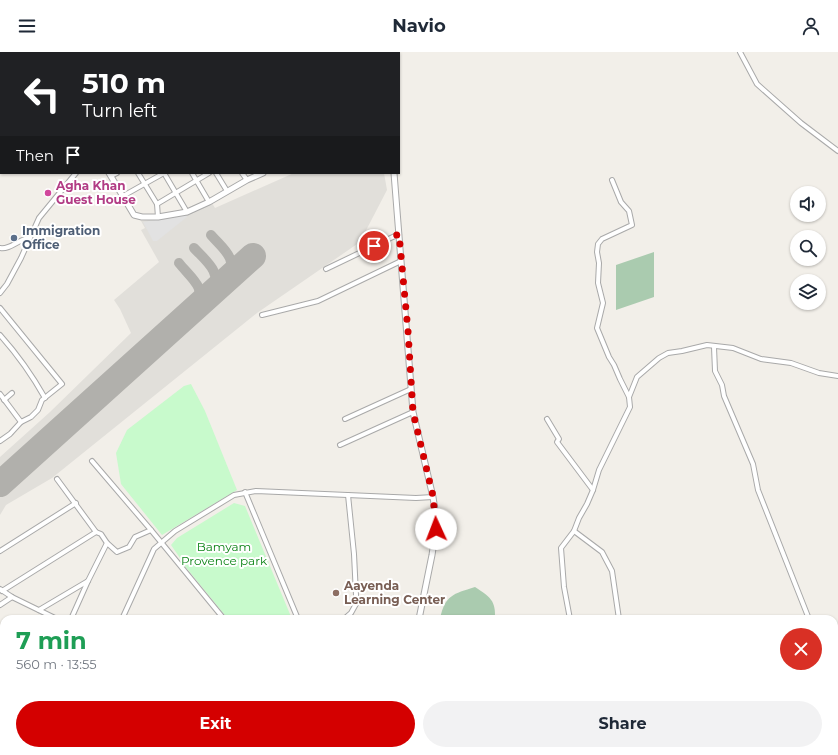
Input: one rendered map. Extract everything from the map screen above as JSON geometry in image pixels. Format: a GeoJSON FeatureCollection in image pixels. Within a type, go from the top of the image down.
{"type":"FeatureCollection","features":[{"type":"Feature","properties":{"kind":"street"},"geometry":{"type":"LineString","coordinates":[[740,52],[757,84],[801,123],[838,151]]}},
{"type":"Feature","properties":{"kind":"street"},"geometry":{"type":"LineString","coordinates":[[0,292],[7,284],[21,258],[39,218],[75,174]]}},
{"type":"Feature","properties":{"kind":"street"},"geometry":{"type":"LineString","coordinates":[[138,174],[157,204],[158,217]]}},
{"type":"Feature","properties":{"kind":"street"},"geometry":{"type":"LineString","coordinates":[[123,196],[162,174]]}},
{"type":"Feature","properties":{"kind":"street"},"geometry":{"type":"LineString","coordinates":[[165,174],[187,212]]}},
{"type":"Feature","properties":{"kind":"street"},"geometry":{"type":"LineString","coordinates":[[193,174],[209,202]]}},
{"type":"Feature","properties":{"kind":"street"},"geometry":{"type":"LineString","coordinates":[[157,204],[207,174]]}},
{"type":"Feature","properties":{"kind":"street"},"geometry":{"type":"LineString","coordinates":[[217,174],[227,191]]}},
{"type":"Feature","properties":{"kind":"street"},"geometry":{"type":"LineString","coordinates":[[243,174],[247,180]]}},
{"type":"Feature","properties":{"kind":"street"},"geometry":{"type":"LineString","coordinates":[[110,175],[136,216],[158,217],[187,212],[261,174]]}},
{"type":"Feature","properties":{"kind":"street"},"geometry":{"type":"LineString","coordinates":[[394,174],[408,331],[413,412],[433,496],[436,529],[420,615]]}},
{"type":"Feature","properties":{"kind":"street"},"geometry":{"type":"LineString","coordinates":[[569,615],[565,598],[562,548],[574,531],[593,490],[599,470],[630,407],[629,397],[609,357],[597,328],[603,303],[598,283],[598,244],[602,239],[632,225],[629,211],[621,202],[612,180]]}},
{"type":"Feature","properties":{"kind":"street"},"geometry":{"type":"LineString","coordinates":[[326,269],[399,234]]}},
{"type":"Feature","properties":{"kind":"street"},"geometry":{"type":"LineString","coordinates":[[0,248],[4,249],[29,238]]}},
{"type":"Feature","properties":{"kind":"street"},"geometry":{"type":"LineString","coordinates":[[262,315],[318,301],[401,261]]}},
{"type":"Feature","properties":{"kind":"street"},"geometry":{"type":"LineString","coordinates":[[0,308],[62,384],[42,400],[38,410],[31,417],[21,422],[10,434],[0,441]]}},
{"type":"Feature","properties":{"kind":"street"},"geometry":{"type":"LineString","coordinates":[[0,335],[33,376],[45,398]]}},
{"type":"Feature","properties":{"kind":"street"},"geometry":{"type":"LineString","coordinates":[[629,397],[637,377],[659,358],[668,353],[707,345],[732,348],[761,359],[791,364],[819,373],[838,376]]}},
{"type":"Feature","properties":{"kind":"street"},"geometry":{"type":"LineString","coordinates":[[714,346],[715,371],[753,464],[758,490],[807,615]]}},
{"type":"Feature","properties":{"kind":"street"},"geometry":{"type":"LineString","coordinates":[[345,419],[411,389]]}},
{"type":"Feature","properties":{"kind":"street"},"geometry":{"type":"LineString","coordinates":[[4,400],[12,393]]}},
{"type":"Feature","properties":{"kind":"street"},"geometry":{"type":"LineString","coordinates":[[0,394],[21,422]]}},
{"type":"Feature","properties":{"kind":"street"},"geometry":{"type":"LineString","coordinates":[[340,445],[413,412]]}},
{"type":"Feature","properties":{"kind":"street"},"geometry":{"type":"LineString","coordinates":[[547,419],[559,439],[557,442],[593,490]]}},
{"type":"Feature","properties":{"kind":"street"},"geometry":{"type":"LineString","coordinates":[[92,461],[221,615]]}},
{"type":"Feature","properties":{"kind":"street"},"geometry":{"type":"LineString","coordinates":[[57,479],[96,532],[101,534],[107,543],[117,552],[129,547],[135,537],[151,530]]}},
{"type":"Feature","properties":{"kind":"street"},"geometry":{"type":"LineString","coordinates":[[124,615],[154,549],[175,531],[234,495],[256,491],[416,498],[433,496]]}},
{"type":"Feature","properties":{"kind":"street"},"geometry":{"type":"LineString","coordinates":[[245,492],[296,615]]}},
{"type":"Feature","properties":{"kind":"street"},"geometry":{"type":"LineString","coordinates":[[348,495],[354,554],[356,595],[356,604],[349,615]]}},
{"type":"Feature","properties":{"kind":"street"},"geometry":{"type":"LineString","coordinates":[[0,551],[76,503]]}},
{"type":"Feature","properties":{"kind":"street"},"geometry":{"type":"LineString","coordinates":[[574,531],[602,552],[612,571],[618,615]]}},
{"type":"Feature","properties":{"kind":"street"},"geometry":{"type":"LineString","coordinates":[[48,615],[1,590],[96,532]]}},
{"type":"Feature","properties":{"kind":"street"},"geometry":{"type":"LineString","coordinates":[[73,615],[107,543]]}},
{"type":"Feature","properties":{"kind":"street"},"geometry":{"type":"LineString","coordinates":[[39,610],[88,581]]}},
{"type":"Feature","properties":{"kind":"street"},"geometry":{"type":"LineString","coordinates":[[0,605],[12,597]]}},
{"type":"Feature","properties":{"kind":"shaded area"},"geometry":{"type":"Polygon","coordinates":[[[292,174],[384,174],[387,190],[360,242],[257,313],[52,478],[6,505],[0,515],[0,457],[50,412],[131,333],[120,309],[114,300],[159,262],[141,230],[145,228],[141,221],[164,218],[212,203],[215,208],[292,174]]]}},
{"type":"Feature","properties":{"kind":"shaded area"},"geometry":{"type":"Polygon","coordinates":[[[186,215],[187,217],[157,241],[153,241],[143,222],[186,215]]]}},
{"type":"Feature","properties":{"kind":"green space"},"geometry":{"type":"Polygon","coordinates":[[[654,252],[654,297],[616,310],[616,265],[654,252]]]}},
{"type":"Feature","properties":{"kind":"green space"},"geometry":{"type":"Polygon","coordinates":[[[191,384],[205,411],[237,490],[162,535],[121,484],[116,453],[127,430],[184,386],[191,384]]]}},
{"type":"Feature","properties":{"kind":"green space","name":"Bamyam Provence park"},"geometry":{"type":"Polygon","coordinates":[[[234,503],[245,506],[290,615],[225,615],[184,565],[171,545],[177,538],[234,503]]]}},
{"type":"Feature","properties":{"kind":"green space"},"geometry":{"type":"Polygon","coordinates":[[[475,587],[491,600],[495,615],[441,615],[447,600],[461,592],[475,587]]]}},
{"type":"Feature","properties":{"kind":"taxiway"},"geometry":{"type":"LineString","coordinates":[[211,235],[225,250],[230,260],[231,272],[228,279]]}},
{"type":"Feature","properties":{"kind":"taxiway"},"geometry":{"type":"LineString","coordinates":[[194,248],[212,268],[216,279],[213,292]]}},
{"type":"Feature","properties":{"kind":"taxiway"},"geometry":{"type":"LineString","coordinates":[[179,263],[199,288],[200,299],[198,306]]}},
{"type":"Feature","properties":{"kind":"runway"},"geometry":{"type":"LineString","coordinates":[[0,484],[253,256]]}},
{"type":"Feature","properties":{"kind":"place","name":"Agha Khan Guest House"},"geometry":{"type":"Point","coordinates":[48,193]}},
{"type":"Feature","properties":{"kind":"place","name":"Immigration Office"},"geometry":{"type":"Point","coordinates":[14,238]}},
{"type":"Feature","properties":{"kind":"place","name":"Aayenda Learning Center"},"geometry":{"type":"Point","coordinates":[336,593]}},
{"type":"Feature","properties":{"kind":"route"},"geometry":{"type":"LineString","coordinates":[[374,246],[399,234],[408,331],[413,412],[433,496],[436,529]]}}]}
